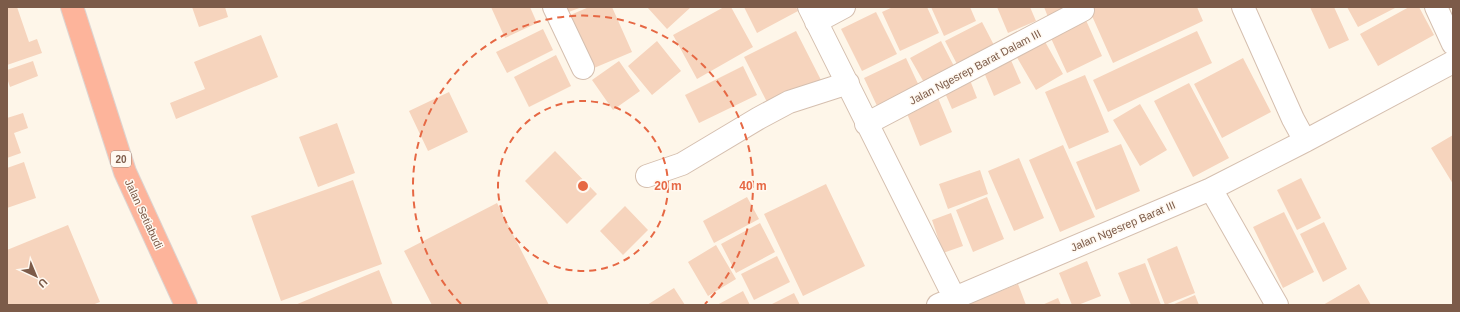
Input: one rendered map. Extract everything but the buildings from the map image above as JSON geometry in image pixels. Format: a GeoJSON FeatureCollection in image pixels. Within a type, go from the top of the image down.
{"type":"FeatureCollection","features":[{"type":"Feature","properties":{"kind":"highway","name":"Jalan Setiabudi"},"geometry":{"type":"LineString","coordinates":[[72,7],[125,172],[186,305]]}},
{"type":"Feature","properties":{"kind":"street"},"geometry":{"type":"LineString","coordinates":[[554,7],[583,68]]}},
{"type":"Feature","properties":{"kind":"street"},"geometry":{"type":"LineString","coordinates":[[844,7],[813,15],[848,83],[950,303]]}},
{"type":"Feature","properties":{"kind":"street"},"geometry":{"type":"LineString","coordinates":[[1243,7],[1293,119],[1305,141]]}},
{"type":"Feature","properties":{"kind":"street"},"geometry":{"type":"LineString","coordinates":[[1436,7],[1453,44]]}},
{"type":"Feature","properties":{"kind":"street","name":"Jalan Ngesrep Barat Dalam III"},"geometry":{"type":"LineString","coordinates":[[866,124],[1083,10]]}},
{"type":"Feature","properties":{"kind":"street","name":"Jalan Ngesrep Barat III"},"geometry":{"type":"LineString","coordinates":[[950,303],[1211,189],[1453,62]]}},
{"type":"Feature","properties":{"kind":"street"},"geometry":{"type":"LineString","coordinates":[[647,176],[682,164],[788,102],[848,83]]}},
{"type":"Feature","properties":{"kind":"street"},"geometry":{"type":"LineString","coordinates":[[1211,189],[1277,305]]}}]}
